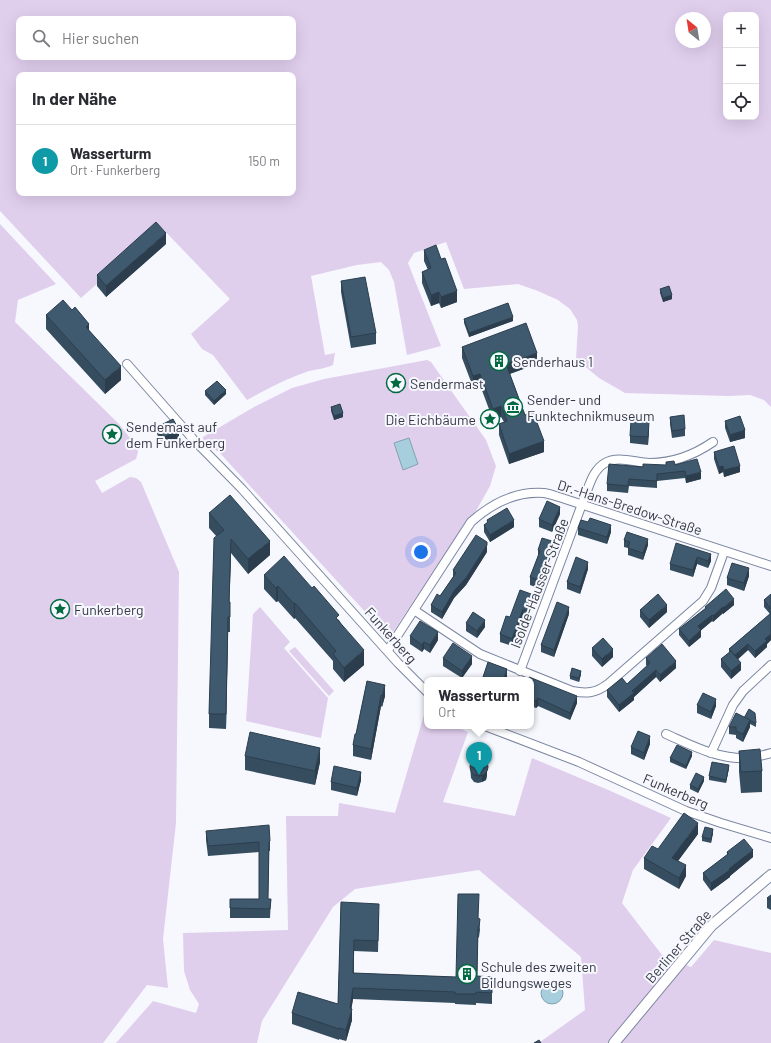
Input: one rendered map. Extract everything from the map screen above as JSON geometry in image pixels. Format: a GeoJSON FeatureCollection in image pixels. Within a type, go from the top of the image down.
{"type":"FeatureCollection","features":[{"type":"Feature","properties":{"kind":"street","name":"Funkerberg"},"geometry":{"type":"LineString","coordinates":[[126,364],[193,439],[242,489],[388,650],[398,663],[424,689]]}},
{"type":"Feature","properties":{"kind":"street","name":"Isolde-Hausser-Straße"},"geometry":{"type":"LineString","coordinates":[[520,670],[593,475],[597,470],[606,462],[611,460],[650,463],[685,458],[701,451],[712,442]]}},
{"type":"Feature","properties":{"kind":"street","name":"Dr.-Hans-Bredow-Straße"},"geometry":{"type":"LineString","coordinates":[[388,650],[471,522],[479,514],[495,504],[525,494],[545,494],[582,504],[724,552],[771,566]]}},
{"type":"Feature","properties":{"kind":"street"},"geometry":{"type":"LineString","coordinates":[[414,610],[480,654],[572,691],[584,694],[600,690],[703,601],[712,588],[724,552]]}},
{"type":"Feature","properties":{"kind":"street"},"geometry":{"type":"LineString","coordinates":[[711,753],[733,705],[743,691],[771,665]]}},
{"type":"Feature","properties":{"kind":"street","name":"Funkerberg"},"geometry":{"type":"LineString","coordinates":[[493,729],[580,762],[686,811],[771,838]]}},
{"type":"Feature","properties":{"kind":"street"},"geometry":{"type":"LineString","coordinates":[[666,734],[711,753],[731,757],[750,758],[771,753]]}},
{"type":"Feature","properties":{"kind":"street","name":"Berliner Straße"},"geometry":{"type":"LineString","coordinates":[[614,1043],[711,926],[771,875]]}},
{"type":"Feature","properties":{"kind":"shaded area"},"geometry":{"type":"Polygon","coordinates":[[[0,0],[771,0],[771,407],[764,400],[750,395],[729,396],[625,393],[599,378],[576,359],[578,326],[577,320],[570,309],[558,300],[518,284],[464,289],[446,242],[414,253],[408,263],[441,346],[407,355],[394,282],[389,270],[381,262],[357,265],[311,276],[325,355],[335,353],[333,365],[298,375],[247,400],[213,355],[202,349],[191,334],[230,299],[161,227],[81,298],[0,211],[0,0]]]}},
{"type":"Feature","properties":{"kind":"shaded area"},"geometry":{"type":"Polygon","coordinates":[[[0,224],[56,284],[18,300],[15,322],[120,425],[136,446],[138,452],[136,459],[95,481],[102,493],[130,477],[136,478],[141,482],[179,572],[176,823],[163,939],[168,988],[147,985],[103,1043],[0,1043],[0,224]]]}},
{"type":"Feature","properties":{"kind":"shaded area"},"geometry":{"type":"Polygon","coordinates":[[[427,360],[431,362],[486,440],[496,466],[490,486],[476,511],[468,519],[389,638],[219,452],[203,444],[203,437],[254,407],[292,388],[324,379],[427,360]]]}},
{"type":"Feature","properties":{"kind":"shaded area"},"geometry":{"type":"Polygon","coordinates":[[[260,607],[290,642],[284,648],[328,698],[321,738],[246,721],[253,614],[260,607]]]}},
{"type":"Feature","properties":{"kind":"shaded area"},"geometry":{"type":"Polygon","coordinates":[[[295,647],[334,691],[329,696],[289,651],[295,647]]]}},
{"type":"Feature","properties":{"kind":"shaded area"},"geometry":{"type":"Polygon","coordinates":[[[424,715],[424,729],[461,729],[468,732],[443,802],[515,816],[532,758],[671,818],[633,870],[622,903],[662,955],[691,967],[714,940],[771,953],[771,1043],[541,1043],[540,1042],[585,1010],[581,957],[479,870],[355,889],[333,907],[262,1021],[257,1043],[116,1043],[153,1001],[196,1013],[199,1004],[190,990],[184,971],[183,933],[288,930],[286,816],[338,816],[339,803],[395,813],[424,715]]]}},
{"type":"Feature","properties":{"kind":"water"},"geometry":{"type":"Polygon","coordinates":[[[409,438],[418,464],[403,470],[394,443],[409,438]]]}},
{"type":"Feature","properties":{"kind":"water"},"geometry":{"type":"Polygon","coordinates":[[[552,982],[556,983],[562,989],[562,997],[556,1003],[552,1004],[548,1003],[542,997],[541,993],[542,989],[548,983],[552,982]]]}},
{"type":"Feature","properties":{"kind":"building"},"geometry":{"type":"Polygon","coordinates":[[[156,222],[166,233],[106,286],[97,275],[156,222]]]}},
{"type":"Feature","properties":{"kind":"building"},"geometry":{"type":"Polygon","coordinates":[[[436,245],[441,259],[445,258],[457,291],[441,297],[439,292],[431,295],[422,272],[431,268],[424,250],[436,245]]]}},
{"type":"Feature","properties":{"kind":"building"},"geometry":{"type":"Polygon","coordinates":[[[365,277],[376,333],[351,337],[341,281],[365,277]]]}},
{"type":"Feature","properties":{"kind":"building"},"geometry":{"type":"Polygon","coordinates":[[[669,286],[672,295],[663,298],[660,289],[669,286]]]}},
{"type":"Feature","properties":{"kind":"building"},"geometry":{"type":"Polygon","coordinates":[[[63,300],[72,310],[75,307],[89,324],[86,327],[121,366],[105,380],[46,315],[63,300]]]}},
{"type":"Feature","properties":{"kind":"building"},"geometry":{"type":"Polygon","coordinates":[[[508,303],[513,317],[469,333],[464,319],[508,303]]]}},
{"type":"Feature","properties":{"kind":"building"},"geometry":{"type":"Polygon","coordinates":[[[526,323],[537,353],[506,364],[525,415],[533,412],[544,441],[509,454],[499,424],[507,421],[501,406],[493,409],[480,374],[473,376],[462,347],[526,323]]]}},
{"type":"Feature","properties":{"kind":"building"},"geometry":{"type":"Polygon","coordinates":[[[217,381],[226,390],[214,401],[205,391],[217,381]]]}},
{"type":"Feature","properties":{"kind":"building"},"geometry":{"type":"Polygon","coordinates":[[[340,404],[343,413],[334,416],[331,407],[340,404]]]}},
{"type":"Feature","properties":{"kind":"building"},"geometry":{"type":"Polygon","coordinates":[[[684,415],[685,429],[672,431],[670,417],[684,415]]]}},
{"type":"Feature","properties":{"kind":"building"},"geometry":{"type":"Polygon","coordinates":[[[740,416],[745,430],[730,435],[725,421],[740,416]]]}},
{"type":"Feature","properties":{"kind":"building"},"geometry":{"type":"Polygon","coordinates":[[[173,419],[179,430],[163,438],[157,427],[173,419]]]}},
{"type":"Feature","properties":{"kind":"building"},"geometry":{"type":"Polygon","coordinates":[[[631,420],[649,422],[648,437],[630,436],[631,420]]]}},
{"type":"Feature","properties":{"kind":"building"},"geometry":{"type":"Polygon","coordinates":[[[734,446],[740,466],[724,470],[723,466],[719,467],[714,452],[734,446]]]}},
{"type":"Feature","properties":{"kind":"building"},"geometry":{"type":"Polygon","coordinates":[[[697,459],[701,472],[686,476],[685,471],[657,474],[657,481],[629,479],[628,486],[607,484],[609,464],[643,467],[643,464],[666,465],[666,462],[674,461],[675,465],[697,459]]]}},
{"type":"Feature","properties":{"kind":"building"},"geometry":{"type":"Polygon","coordinates":[[[230,495],[270,541],[248,559],[231,539],[230,617],[228,617],[226,714],[209,714],[214,538],[224,530],[209,513],[230,495]]]}},
{"type":"Feature","properties":{"kind":"building"},"geometry":{"type":"Polygon","coordinates":[[[547,501],[560,507],[552,525],[539,519],[547,501]]]}},
{"type":"Feature","properties":{"kind":"building"},"geometry":{"type":"Polygon","coordinates":[[[507,508],[514,520],[490,535],[484,525],[488,522],[487,520],[507,508]]]}},
{"type":"Feature","properties":{"kind":"building"},"geometry":{"type":"Polygon","coordinates":[[[590,518],[611,525],[607,537],[578,528],[581,520],[588,522],[590,518]]]}},
{"type":"Feature","properties":{"kind":"building"},"geometry":{"type":"Polygon","coordinates":[[[627,532],[648,539],[643,553],[628,548],[630,542],[624,540],[627,532]]]}},
{"type":"Feature","properties":{"kind":"building"},"geometry":{"type":"Polygon","coordinates":[[[476,535],[487,542],[487,545],[466,578],[454,591],[442,612],[431,605],[437,594],[440,596],[456,573],[453,570],[476,535]]]}},
{"type":"Feature","properties":{"kind":"building"},"geometry":{"type":"Polygon","coordinates":[[[542,538],[555,542],[541,581],[530,577],[540,551],[538,550],[542,538]]]}},
{"type":"Feature","properties":{"kind":"building"},"geometry":{"type":"Polygon","coordinates":[[[676,543],[711,554],[708,561],[697,557],[693,570],[670,564],[676,543]]]}},
{"type":"Feature","properties":{"kind":"building"},"geometry":{"type":"Polygon","coordinates":[[[284,556],[312,588],[314,586],[339,615],[336,618],[364,650],[344,668],[333,654],[336,651],[295,603],[294,604],[278,586],[276,588],[264,575],[284,556]]]}},
{"type":"Feature","properties":{"kind":"building"},"geometry":{"type":"Polygon","coordinates":[[[576,557],[588,562],[580,587],[567,582],[576,557]]]}},
{"type":"Feature","properties":{"kind":"building"},"geometry":{"type":"Polygon","coordinates":[[[732,563],[749,568],[744,583],[727,578],[732,563]]]}},
{"type":"Feature","properties":{"kind":"building"},"geometry":{"type":"Polygon","coordinates":[[[726,589],[734,599],[698,626],[701,630],[689,641],[679,629],[706,608],[705,607],[726,589]]]}},
{"type":"Feature","properties":{"kind":"building"},"geometry":{"type":"Polygon","coordinates":[[[520,590],[534,595],[528,611],[523,609],[512,639],[500,634],[506,616],[510,617],[520,590]]]}},
{"type":"Feature","properties":{"kind":"building"},"geometry":{"type":"Polygon","coordinates":[[[658,594],[667,605],[649,620],[640,610],[658,594]]]}},
{"type":"Feature","properties":{"kind":"building"},"geometry":{"type":"Polygon","coordinates":[[[771,594],[771,609],[764,600],[771,594]]]}},
{"type":"Feature","properties":{"kind":"building"},"geometry":{"type":"Polygon","coordinates":[[[557,602],[569,607],[554,650],[541,645],[557,602]]]}},
{"type":"Feature","properties":{"kind":"building"},"geometry":{"type":"Polygon","coordinates":[[[473,612],[485,620],[477,631],[466,623],[473,612]]]}},
{"type":"Feature","properties":{"kind":"building"},"geometry":{"type":"Polygon","coordinates":[[[771,613],[771,634],[765,639],[767,641],[755,651],[748,644],[735,655],[729,649],[771,613]]]}},
{"type":"Feature","properties":{"kind":"building"},"geometry":{"type":"Polygon","coordinates":[[[420,621],[438,632],[430,645],[424,642],[422,645],[410,636],[420,621]]]}},
{"type":"Feature","properties":{"kind":"building"},"geometry":{"type":"Polygon","coordinates":[[[603,638],[613,649],[602,659],[592,648],[603,638]]]}},
{"type":"Feature","properties":{"kind":"building"},"geometry":{"type":"Polygon","coordinates":[[[453,643],[472,656],[462,671],[443,658],[453,643]]]}},
{"type":"Feature","properties":{"kind":"building"},"geometry":{"type":"Polygon","coordinates":[[[662,644],[676,661],[660,675],[656,670],[632,691],[634,693],[619,705],[607,690],[622,678],[627,684],[650,663],[646,658],[662,644]]]}},
{"type":"Feature","properties":{"kind":"building"},"geometry":{"type":"Polygon","coordinates":[[[731,651],[741,663],[731,671],[721,659],[731,651]]]}},
{"type":"Feature","properties":{"kind":"building"},"geometry":{"type":"Polygon","coordinates":[[[488,662],[507,669],[504,677],[483,677],[488,662]]]}},
{"type":"Feature","properties":{"kind":"building"},"geometry":{"type":"Polygon","coordinates":[[[572,668],[581,671],[579,678],[570,676],[572,668]]]}},
{"type":"Feature","properties":{"kind":"building"},"geometry":{"type":"Polygon","coordinates":[[[534,679],[577,696],[570,713],[538,698],[536,701],[534,700],[534,679]]]}},
{"type":"Feature","properties":{"kind":"building"},"geometry":{"type":"Polygon","coordinates":[[[367,681],[385,685],[382,696],[381,695],[371,749],[353,745],[367,681]]]}},
{"type":"Feature","properties":{"kind":"building"},"geometry":{"type":"Polygon","coordinates":[[[703,693],[716,699],[711,712],[697,705],[703,693]]]}},
{"type":"Feature","properties":{"kind":"building"},"geometry":{"type":"Polygon","coordinates":[[[749,709],[755,713],[756,723],[744,718],[749,709]]]}},
{"type":"Feature","properties":{"kind":"building"},"geometry":{"type":"Polygon","coordinates":[[[736,713],[750,720],[743,734],[736,731],[736,727],[729,727],[736,713]]]}},
{"type":"Feature","properties":{"kind":"building"},"geometry":{"type":"Polygon","coordinates":[[[638,731],[650,736],[644,753],[631,747],[638,731]]]}},
{"type":"Feature","properties":{"kind":"building"},"geometry":{"type":"Polygon","coordinates":[[[250,732],[320,748],[315,771],[245,756],[250,732]]]}},
{"type":"Feature","properties":{"kind":"building"},"geometry":{"type":"Polygon","coordinates":[[[677,745],[692,752],[686,766],[670,758],[677,745]]]}},
{"type":"Feature","properties":{"kind":"building"},"geometry":{"type":"Polygon","coordinates":[[[760,749],[762,771],[741,772],[739,751],[760,749]]]}},
{"type":"Feature","properties":{"kind":"building"},"geometry":{"type":"Polygon","coordinates":[[[479,758],[485,761],[488,767],[485,773],[479,776],[473,773],[470,767],[473,761],[479,758]]]}},
{"type":"Feature","properties":{"kind":"building"},"geometry":{"type":"Polygon","coordinates":[[[712,762],[729,765],[726,780],[709,776],[712,762]]]}},
{"type":"Feature","properties":{"kind":"building"},"geometry":{"type":"Polygon","coordinates":[[[334,766],[361,772],[357,788],[331,782],[334,766]]]}},
{"type":"Feature","properties":{"kind":"building"},"geometry":{"type":"Polygon","coordinates":[[[696,773],[704,777],[698,789],[690,785],[696,773]]]}},
{"type":"Feature","properties":{"kind":"building"},"geometry":{"type":"Polygon","coordinates":[[[684,813],[698,823],[672,858],[686,865],[679,878],[644,858],[652,846],[658,849],[684,813]]]}},
{"type":"Feature","properties":{"kind":"building"},"geometry":{"type":"Polygon","coordinates":[[[269,825],[270,841],[268,899],[271,899],[270,909],[230,908],[230,899],[259,899],[259,842],[208,846],[206,831],[269,825]]]}},
{"type":"Feature","properties":{"kind":"building"},"geometry":{"type":"Polygon","coordinates":[[[705,827],[713,829],[711,839],[702,837],[705,827]]]}},
{"type":"Feature","properties":{"kind":"building"},"geometry":{"type":"Polygon","coordinates":[[[744,839],[753,850],[729,869],[730,870],[711,883],[703,873],[728,854],[727,852],[744,839]]]}},
{"type":"Feature","properties":{"kind":"building","name":"Schule des zweiten Bildungsweges"},"geometry":{"type":"Polygon","coordinates":[[[458,894],[479,894],[478,918],[480,919],[478,927],[477,976],[492,977],[492,993],[476,992],[476,994],[455,994],[455,992],[353,988],[350,1008],[352,1009],[346,1030],[292,1013],[298,992],[338,1004],[341,902],[379,904],[378,941],[354,940],[353,973],[456,977],[458,894]]]}},
{"type":"Feature","properties":{"kind":"building"},"geometry":{"type":"Polygon","coordinates":[[[539,1040],[541,1043],[534,1043],[539,1040]]]}},
{"type":"Feature","properties":{"kind":"place","name":"Senderhaus 1"},"geometry":{"type":"Point","coordinates":[499,361]}},
{"type":"Feature","properties":{"kind":"place","name":"Sendermast"},"geometry":{"type":"Point","coordinates":[396,383]}},
{"type":"Feature","properties":{"kind":"place","name":"Sender- und Funktechnikmuseum"},"geometry":{"type":"Point","coordinates":[513,407]}},
{"type":"Feature","properties":{"kind":"place","name":"Die Eichbäume"},"geometry":{"type":"Point","coordinates":[490,419]}},
{"type":"Feature","properties":{"kind":"place","name":"Sendemast auf dem Funkerberg"},"geometry":{"type":"Point","coordinates":[112,434]}},
{"type":"Feature","properties":{"kind":"place","name":"Funkerberg"},"geometry":{"type":"Point","coordinates":[60,609]}},
{"type":"Feature","properties":{"kind":"place","name":"Wasserturm"},"geometry":{"type":"Point","coordinates":[479,775]}},
{"type":"Feature","properties":{"kind":"place","name":"Schule des zweiten Bildungsweges"},"geometry":{"type":"Point","coordinates":[467,974]}}]}
